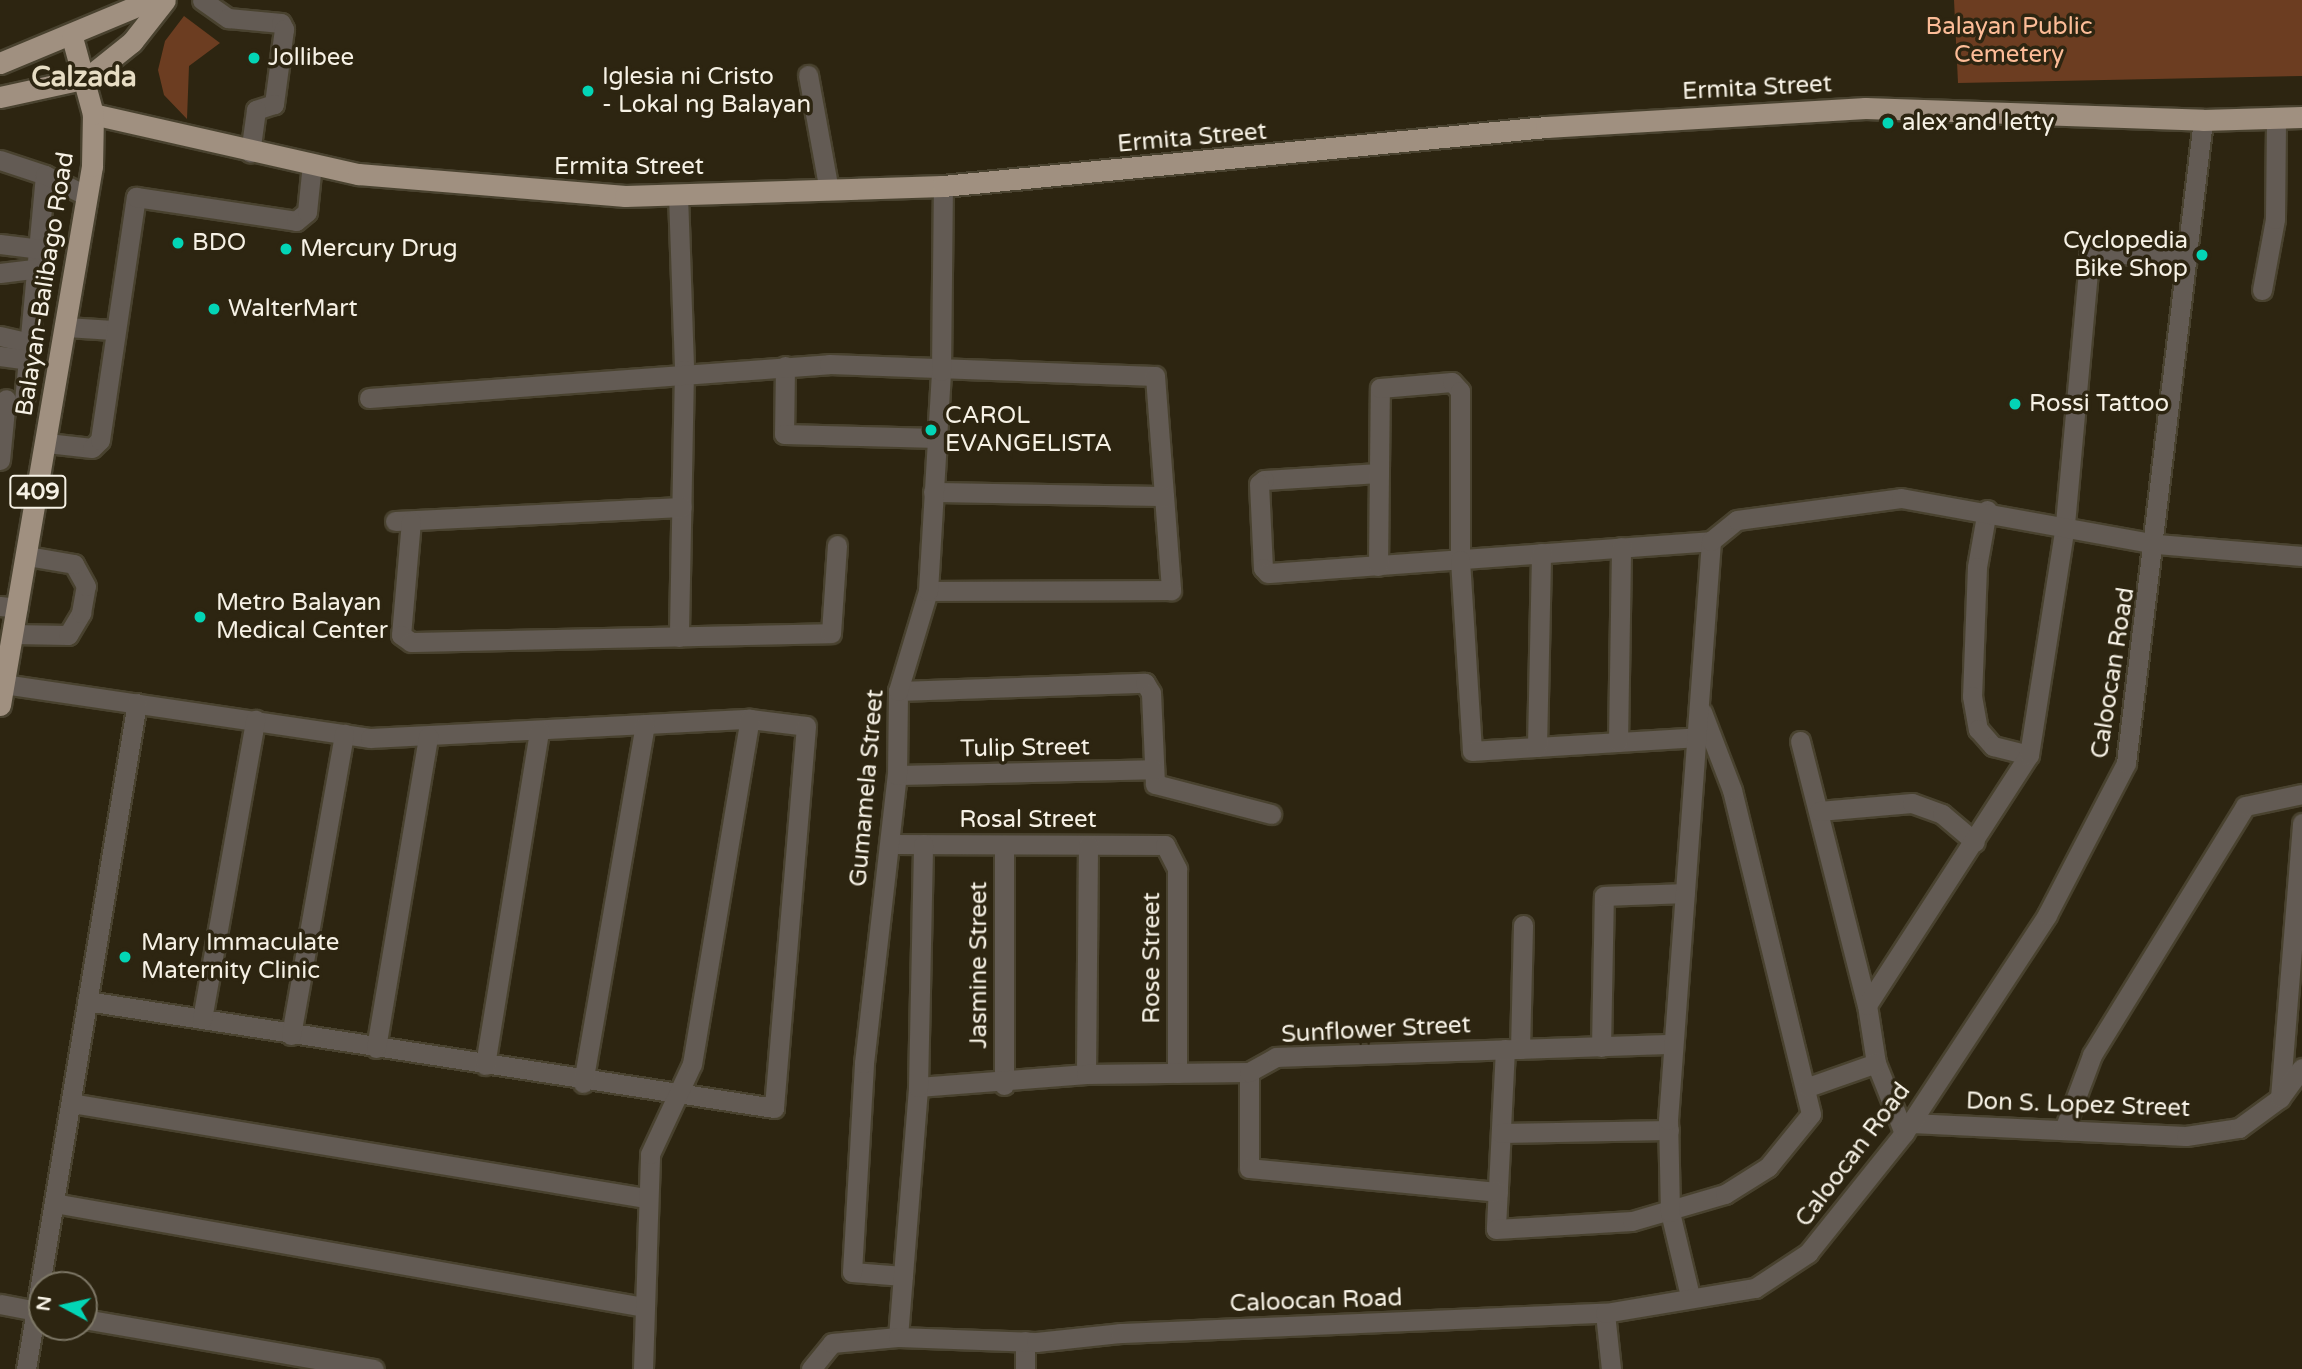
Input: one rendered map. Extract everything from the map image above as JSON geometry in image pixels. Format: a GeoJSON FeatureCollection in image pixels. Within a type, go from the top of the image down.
{"type":"FeatureCollection","features":[{"type":"Feature","properties":{"kind":"main road"},"geometry":{"type":"LineString","coordinates":[[0,63],[72,37],[151,0]]}},
{"type":"Feature","properties":{"kind":"main road"},"geometry":{"type":"LineString","coordinates":[[0,97],[87,78],[132,42],[165,0]]}},
{"type":"Feature","properties":{"kind":"main road","name":"Balayan-Balibago Road"},"geometry":{"type":"LineString","coordinates":[[2,695],[4,663],[13,634],[9,607],[27,556],[87,196],[93,114],[87,78],[72,37]]}},
{"type":"Feature","properties":{"kind":"main road","name":"Ermita Street"},"geometry":{"type":"LineString","coordinates":[[93,114],[250,153],[312,164],[541,193],[678,195],[943,186],[1546,127],[1865,108],[2203,120],[2302,117]]}},
{"type":"Feature","properties":{"kind":"street"},"geometry":{"type":"LineString","coordinates":[[202,0],[228,18],[281,23],[284,29],[274,104],[256,110],[250,153]]}},
{"type":"Feature","properties":{"kind":"street"},"geometry":{"type":"LineString","coordinates":[[807,75],[829,190]]}},
{"type":"Feature","properties":{"kind":"street"},"geometry":{"type":"LineString","coordinates":[[2262,290],[2275,219],[2276,117]]}},
{"type":"Feature","properties":{"kind":"street","name":"Caloocan Road"},"geometry":{"type":"LineString","coordinates":[[811,1369],[832,1343],[898,1337],[1025,1341],[1605,1312],[1690,1296],[1755,1288],[1808,1253],[1908,1128],[2047,915],[2126,764],[2157,544],[2203,120]]}},
{"type":"Feature","properties":{"kind":"street"},"geometry":{"type":"LineString","coordinates":[[0,160],[45,175],[87,196]]}},
{"type":"Feature","properties":{"kind":"street"},"geometry":{"type":"LineString","coordinates":[[47,443],[92,448],[100,440],[114,330],[136,198],[296,221],[307,212],[312,164]]}},
{"type":"Feature","properties":{"kind":"street"},"geometry":{"type":"LineString","coordinates":[[0,460],[10,400],[29,352],[45,175]]}},
{"type":"Feature","properties":{"kind":"street","name":"Gumamela Street"},"geometry":{"type":"LineString","coordinates":[[903,1276],[852,1272],[864,1063],[897,775],[898,691],[928,591],[941,371],[943,186]]}},
{"type":"Feature","properties":{"kind":"street"},"geometry":{"type":"LineString","coordinates":[[678,195],[684,370],[679,636]]}},
{"type":"Feature","properties":{"kind":"street"},"geometry":{"type":"LineString","coordinates":[[0,244],[39,259]]}},
{"type":"Feature","properties":{"kind":"street"},"geometry":{"type":"LineString","coordinates":[[1867,1005],[2029,755],[2065,524],[2090,251],[2187,260]]}},
{"type":"Feature","properties":{"kind":"street"},"geometry":{"type":"LineString","coordinates":[[0,273],[39,259]]}},
{"type":"Feature","properties":{"kind":"street"},"geometry":{"type":"LineString","coordinates":[[66,327],[114,330]]}},
{"type":"Feature","properties":{"kind":"street"},"geometry":{"type":"LineString","coordinates":[[0,336],[29,352]]}},
{"type":"Feature","properties":{"kind":"street"},"geometry":{"type":"LineString","coordinates":[[0,356],[29,352]]}},
{"type":"Feature","properties":{"kind":"street"},"geometry":{"type":"LineString","coordinates":[[785,366],[784,434],[937,438]]}},
{"type":"Feature","properties":{"kind":"street"},"geometry":{"type":"LineString","coordinates":[[369,398],[684,370],[785,366],[1155,376],[1171,590],[928,591]]}},
{"type":"Feature","properties":{"kind":"street"},"geometry":{"type":"LineString","coordinates":[[1378,566],[1380,388],[1458,384],[1460,560],[1472,751],[1698,737]]}},
{"type":"Feature","properties":{"kind":"street"},"geometry":{"type":"LineString","coordinates":[[10,400],[53,406]]}},
{"type":"Feature","properties":{"kind":"street"},"geometry":{"type":"LineString","coordinates":[[1379,473],[1259,484],[1268,573],[1711,541],[1737,520],[1901,498],[2065,524],[2157,544],[2302,556]]}},
{"type":"Feature","properties":{"kind":"street"},"geometry":{"type":"LineString","coordinates":[[933,492],[1164,496]]}},
{"type":"Feature","properties":{"kind":"street"},"geometry":{"type":"LineString","coordinates":[[682,507],[403,521],[401,635],[411,642],[831,633],[837,545]]}},
{"type":"Feature","properties":{"kind":"street"},"geometry":{"type":"LineString","coordinates":[[1987,510],[1976,580],[1972,696],[1978,729],[1993,746],[2029,755]]}},
{"type":"Feature","properties":{"kind":"street"},"geometry":{"type":"LineString","coordinates":[[1690,1296],[1670,1212],[1670,1130],[1673,1044],[1701,708],[1711,541]]}},
{"type":"Feature","properties":{"kind":"street"},"geometry":{"type":"LineString","coordinates":[[1618,742],[1621,547]]}},
{"type":"Feature","properties":{"kind":"street"},"geometry":{"type":"LineString","coordinates":[[1537,747],[1541,553]]}},
{"type":"Feature","properties":{"kind":"street"},"geometry":{"type":"LineString","coordinates":[[13,634],[68,635],[81,613],[86,586],[74,564],[27,556]]}},
{"type":"Feature","properties":{"kind":"street"},"geometry":{"type":"LineString","coordinates":[[898,691],[1144,683],[1151,693],[1155,784],[1271,814]]}},
{"type":"Feature","properties":{"kind":"street"},"geometry":{"type":"LineString","coordinates":[[2,695],[137,703],[344,734],[429,736],[750,719],[806,726],[774,1108],[583,1083],[88,1001]]}},
{"type":"Feature","properties":{"kind":"street"},"geometry":{"type":"LineString","coordinates":[[45,1271],[137,703]]}},
{"type":"Feature","properties":{"kind":"street"},"geometry":{"type":"LineString","coordinates":[[1523,925],[1513,1049],[1500,1133],[1496,1229],[1632,1221],[1725,1194],[1768,1167],[1811,1114],[1808,1087],[1732,790],[1701,708]]}},
{"type":"Feature","properties":{"kind":"street"},"geometry":{"type":"LineString","coordinates":[[643,1369],[646,1198],[650,1154],[692,1064],[750,719]]}},
{"type":"Feature","properties":{"kind":"street"},"geometry":{"type":"LineString","coordinates":[[202,1019],[255,720]]}},
{"type":"Feature","properties":{"kind":"street"},"geometry":{"type":"LineString","coordinates":[[583,1083],[646,724]]}},
{"type":"Feature","properties":{"kind":"street"},"geometry":{"type":"LineString","coordinates":[[485,1065],[539,730]]}},
{"type":"Feature","properties":{"kind":"street"},"geometry":{"type":"LineString","coordinates":[[290,1035],[344,734]]}},
{"type":"Feature","properties":{"kind":"street"},"geometry":{"type":"LineString","coordinates":[[376,1048],[429,736]]}},
{"type":"Feature","properties":{"kind":"street"},"geometry":{"type":"LineString","coordinates":[[1800,741],[1867,1005],[1876,1063],[1908,1128]]}},
{"type":"Feature","properties":{"kind":"street","name":"Tulip Street"},"geometry":{"type":"LineString","coordinates":[[897,775],[1154,769]]}},
{"type":"Feature","properties":{"kind":"street"},"geometry":{"type":"LineString","coordinates":[[2065,1127],[2092,1055],[2245,806],[2302,794]]}},
{"type":"Feature","properties":{"kind":"street"},"geometry":{"type":"LineString","coordinates":[[1819,811],[1912,803],[1942,814],[1975,842]]}},
{"type":"Feature","properties":{"kind":"street"},"geometry":{"type":"LineString","coordinates":[[2280,1098],[2302,823]]}},
{"type":"Feature","properties":{"kind":"street","name":"Rosal Street"},"geometry":{"type":"LineString","coordinates":[[891,844],[1165,845]]}},
{"type":"Feature","properties":{"kind":"street"},"geometry":{"type":"LineString","coordinates":[[898,1337],[918,1087],[923,844]]}},
{"type":"Feature","properties":{"kind":"street","name":"Jasmine Street"},"geometry":{"type":"LineString","coordinates":[[1003,1085],[1004,845]]}},
{"type":"Feature","properties":{"kind":"street"},"geometry":{"type":"LineString","coordinates":[[1086,1074],[1088,845]]}},
{"type":"Feature","properties":{"kind":"street","name":"Rose Street"},"geometry":{"type":"LineString","coordinates":[[1165,845],[1177,869],[1177,1073]]}},
{"type":"Feature","properties":{"kind":"street"},"geometry":{"type":"LineString","coordinates":[[1601,1047],[1604,896],[1685,893]]}},
{"type":"Feature","properties":{"kind":"street","name":"Sunflower Street"},"geometry":{"type":"LineString","coordinates":[[918,1087],[1003,1085],[1086,1074],[1249,1072],[1276,1056],[1673,1044]]}},
{"type":"Feature","properties":{"kind":"street"},"geometry":{"type":"LineString","coordinates":[[1808,1087],[1876,1063]]}},
{"type":"Feature","properties":{"kind":"street","name":"Don S. Lopez Street"},"geometry":{"type":"LineString","coordinates":[[1908,1128],[2065,1127],[2186,1136],[2239,1128],[2280,1098],[2302,1068]]}},
{"type":"Feature","properties":{"kind":"street"},"geometry":{"type":"LineString","coordinates":[[1249,1072],[1250,1168],[1497,1192]]}},
{"type":"Feature","properties":{"kind":"street"},"geometry":{"type":"LineString","coordinates":[[71,1103],[646,1198]]}},
{"type":"Feature","properties":{"kind":"street"},"geometry":{"type":"LineString","coordinates":[[1500,1133],[1670,1130]]}},
{"type":"Feature","properties":{"kind":"street"},"geometry":{"type":"LineString","coordinates":[[54,1203],[644,1307]]}},
{"type":"Feature","properties":{"kind":"street"},"geometry":{"type":"LineString","coordinates":[[0,1304],[28,1309]]}},
{"type":"Feature","properties":{"kind":"street"},"geometry":{"type":"LineString","coordinates":[[1605,1312],[1611,1369]]}},
{"type":"Feature","properties":{"kind":"street"},"geometry":{"type":"LineString","coordinates":[[98,1321],[374,1369]]}},
{"type":"Feature","properties":{"kind":"street"},"geometry":{"type":"LineString","coordinates":[[26,1369],[32,1341]]}},
{"type":"Feature","properties":{"kind":"street"},"geometry":{"type":"LineString","coordinates":[[1025,1341],[1025,1369]]}},
{"type":"Feature","properties":{"kind":"green space","name":"Balayan Public Cemetery"},"geometry":{"type":"Polygon","coordinates":[[[1954,0],[2302,0],[2302,76],[1958,83],[1954,0]]]}},
{"type":"Feature","properties":{"kind":"green space"},"geometry":{"type":"Polygon","coordinates":[[[184,16],[220,43],[189,66],[187,119],[164,95],[158,70],[165,41],[184,16]]]}},
{"type":"Feature","properties":{"kind":"place","name":"Jollibee"},"geometry":{"type":"Point","coordinates":[254,58]}},
{"type":"Feature","properties":{"kind":"place","name":"Iglesia ni Cristo - Lokal ng Balayan"},"geometry":{"type":"Point","coordinates":[588,91]}},
{"type":"Feature","properties":{"kind":"place","name":"alex and letty"},"geometry":{"type":"Point","coordinates":[1888,123]}},
{"type":"Feature","properties":{"kind":"place","name":"BDO"},"geometry":{"type":"Point","coordinates":[178,243]}},
{"type":"Feature","properties":{"kind":"place","name":"Mercury Drug"},"geometry":{"type":"Point","coordinates":[286,249]}},
{"type":"Feature","properties":{"kind":"place","name":"Cyclopedia Bike Shop"},"geometry":{"type":"Point","coordinates":[2202,255]}},
{"type":"Feature","properties":{"kind":"place","name":"WalterMart"},"geometry":{"type":"Point","coordinates":[214,309]}},
{"type":"Feature","properties":{"kind":"place","name":"Rossi Tattoo"},"geometry":{"type":"Point","coordinates":[2015,404]}},
{"type":"Feature","properties":{"kind":"place","name":"CAROL EVANGELISTA"},"geometry":{"type":"Point","coordinates":[931,430]}},
{"type":"Feature","properties":{"kind":"place","name":"Metro Balayan Medical Center"},"geometry":{"type":"Point","coordinates":[200,617]}},
{"type":"Feature","properties":{"kind":"place","name":"Mary Immaculate Maternity Clinic"},"geometry":{"type":"Point","coordinates":[125,957]}},
{"type":"Feature","properties":{"kind":"district","name":"Calzada"},"geometry":{"type":"Point","coordinates":[84,77]}}]}
